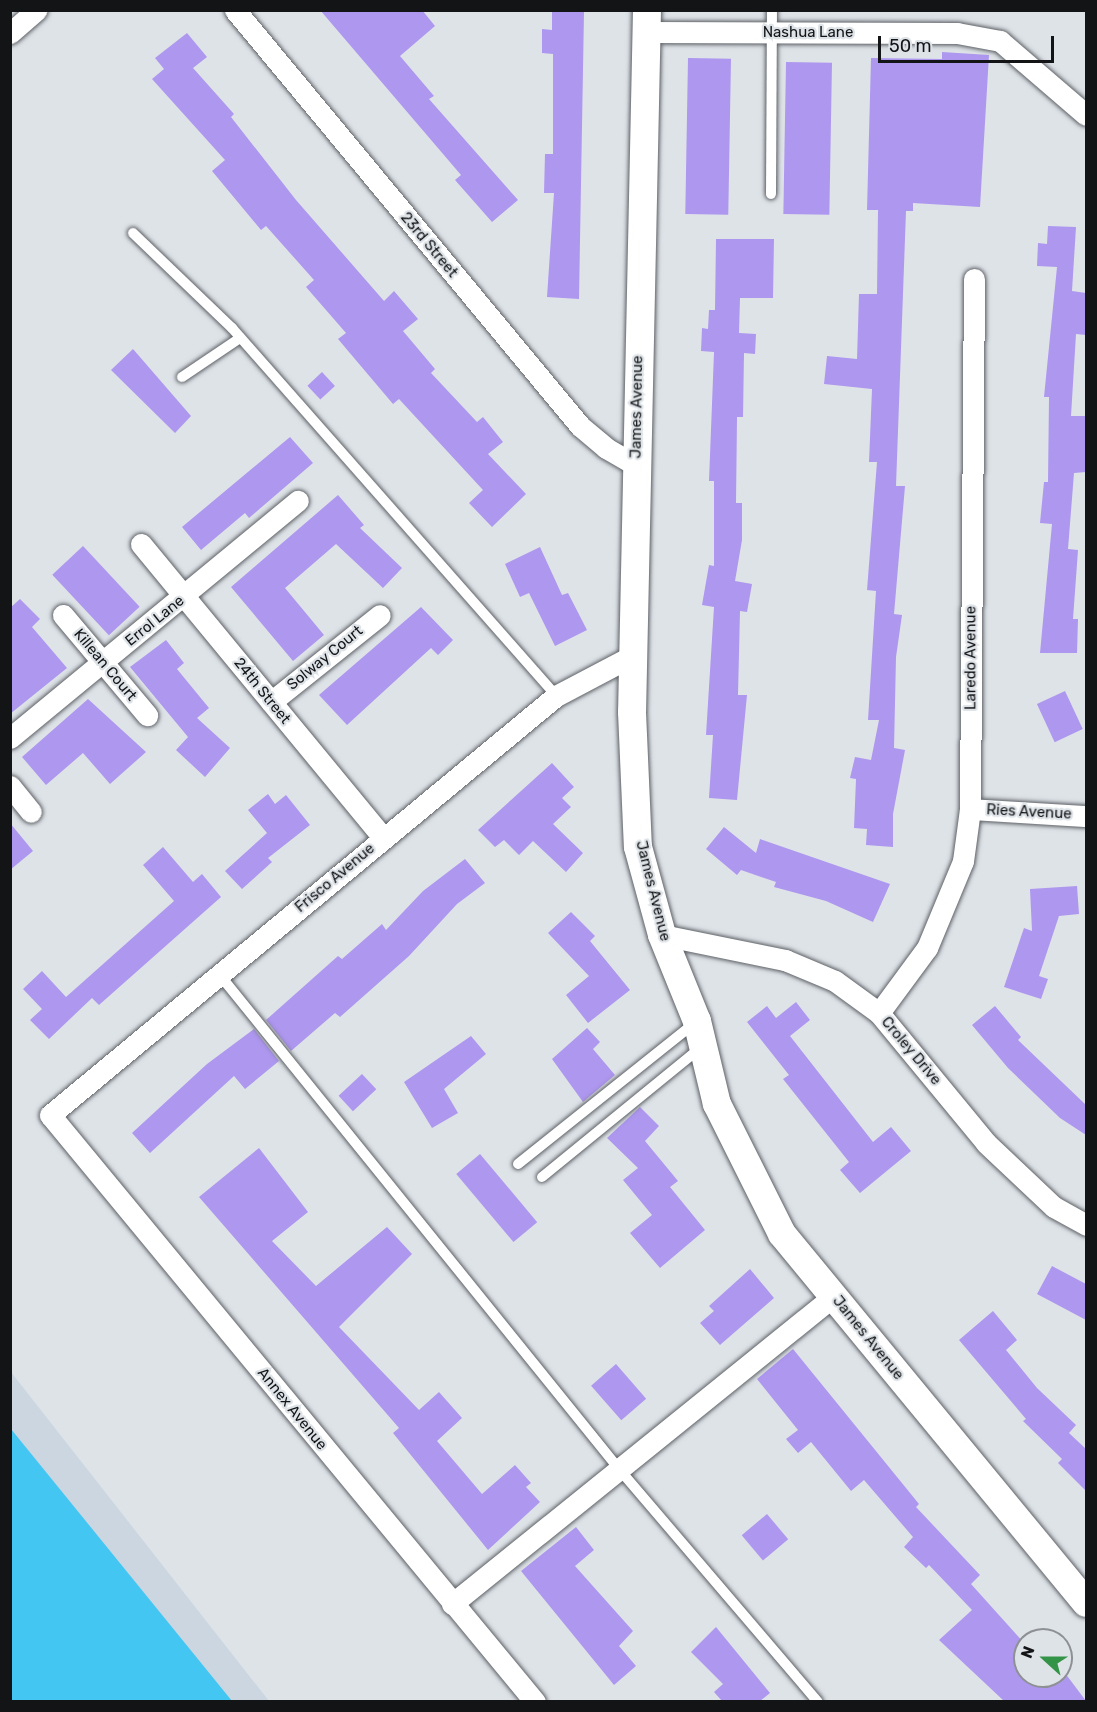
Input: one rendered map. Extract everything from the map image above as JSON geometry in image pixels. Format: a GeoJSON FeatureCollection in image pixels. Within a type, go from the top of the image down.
{"type":"FeatureCollection","features":[{"type":"Feature","properties":{"kind":"street"},"geometry":{"type":"LineString","coordinates":[[10,33],[36,10]]}},
{"type":"Feature","properties":{"kind":"street","name":"23rd Street"},"geometry":{"type":"LineString","coordinates":[[235,10],[580,426],[606,448],[636,465]]}},
{"type":"Feature","properties":{"kind":"street","name":"James Avenue"},"geometry":{"type":"LineString","coordinates":[[647,21],[632,656],[638,847],[662,935],[700,1033],[717,1104],[782,1234],[1086,1603]]}},
{"type":"Feature","properties":{"kind":"street","name":"Nashua Lane"},"geometry":{"type":"LineString","coordinates":[[647,21],[771,33],[957,33],[1000,41],[1086,115]]}},
{"type":"Feature","properties":{"kind":"street","name":"Laredo Avenue"},"geometry":{"type":"LineString","coordinates":[[879,1013],[927,948],[963,861],[970,809],[974,279]]}},
{"type":"Feature","properties":{"kind":"street","name":"Errol Lane"},"geometry":{"type":"LineString","coordinates":[[10,738],[298,501]]}},
{"type":"Feature","properties":{"kind":"street","name":"24th Street"},"geometry":{"type":"LineString","coordinates":[[141,544],[382,838]]}},
{"type":"Feature","properties":{"kind":"street","name":"Killean Court"},"geometry":{"type":"LineString","coordinates":[[63,615],[147,715]]}},
{"type":"Feature","properties":{"kind":"street","name":"Solway Court"},"geometry":{"type":"LineString","coordinates":[[270,702],[380,615]]}},
{"type":"Feature","properties":{"kind":"street","name":"Frisco Avenue"},"geometry":{"type":"LineString","coordinates":[[50,1115],[556,696],[632,656]]}},
{"type":"Feature","properties":{"kind":"street"},"geometry":{"type":"LineString","coordinates":[[10,786],[31,812]]}},
{"type":"Feature","properties":{"kind":"street","name":"Ries Avenue"},"geometry":{"type":"LineString","coordinates":[[970,809],[1065,811],[1086,816]]}},
{"type":"Feature","properties":{"kind":"street","name":"Croley Drive"},"geometry":{"type":"LineString","coordinates":[[662,935],[785,960],[835,981],[879,1013],[986,1143],[1054,1207],[1086,1225]]}},
{"type":"Feature","properties":{"kind":"street","name":"Annex Avenue"},"geometry":{"type":"LineString","coordinates":[[50,1115],[452,1604],[535,1701]]}},
{"type":"Feature","properties":{"kind":"street"},"geometry":{"type":"LineString","coordinates":[[452,1604],[834,1296]]}},
{"type":"Feature","properties":{"kind":"lane"},"geometry":{"type":"LineString","coordinates":[[771,194],[772,10]]}},
{"type":"Feature","properties":{"kind":"lane"},"geometry":{"type":"LineString","coordinates":[[133,233],[240,338],[556,696]]}},
{"type":"Feature","properties":{"kind":"lane"},"geometry":{"type":"LineString","coordinates":[[182,377],[240,338]]}},
{"type":"Feature","properties":{"kind":"lane"},"geometry":{"type":"LineString","coordinates":[[219,974],[619,1469],[818,1701]]}},
{"type":"Feature","properties":{"kind":"lane"},"geometry":{"type":"LineString","coordinates":[[518,1164],[700,1033]]}},
{"type":"Feature","properties":{"kind":"lane"},"geometry":{"type":"LineString","coordinates":[[542,1176],[700,1033]]}},
{"type":"Feature","properties":{"kind":"shaded area"},"geometry":{"type":"Polygon","coordinates":[[[11,1372],[269,1701],[11,1701],[11,1372]]]}},
{"type":"Feature","properties":{"kind":"water"},"geometry":{"type":"Polygon","coordinates":[[[11,1429],[232,1701],[11,1701],[11,1429]]]}},
{"type":"Feature","properties":{"kind":"building"},"geometry":{"type":"Polygon","coordinates":[[[320,10],[422,10],[435,26],[400,56],[434,96],[429,99],[518,200],[492,222],[455,180],[461,175],[320,10]]]}},
{"type":"Feature","properties":{"kind":"building"},"geometry":{"type":"Polygon","coordinates":[[[552,12],[584,12],[579,299],[547,297],[554,193],[544,193],[545,154],[553,154],[553,54],[542,53],[542,29],[552,30],[552,12]]]}},
{"type":"Feature","properties":{"kind":"building"},"geometry":{"type":"Polygon","coordinates":[[[187,33],[207,57],[193,68],[234,114],[231,117],[296,200],[384,301],[394,291],[418,319],[403,331],[435,369],[431,373],[477,422],[483,417],[503,442],[488,454],[526,494],[492,527],[469,503],[483,490],[399,399],[393,404],[338,339],[346,333],[306,287],[314,280],[266,226],[261,230],[212,171],[225,160],[152,79],[164,69],[155,58],[187,33]]]}},
{"type":"Feature","properties":{"kind":"building"},"geometry":{"type":"Polygon","coordinates":[[[942,52],[989,55],[980,207],[913,203],[913,211],[906,211],[896,486],[905,486],[894,614],[902,615],[896,657],[894,748],[905,750],[893,814],[893,847],[866,845],[867,829],[854,828],[856,779],[850,778],[855,757],[871,760],[879,720],[868,720],[876,591],[867,590],[877,462],[869,462],[872,389],[824,384],[827,356],[857,359],[859,294],[877,294],[878,210],[867,210],[871,58],[942,59],[942,52]]]}},
{"type":"Feature","properties":{"kind":"building"},"geometry":{"type":"Polygon","coordinates":[[[688,58],[731,59],[728,215],[685,214],[688,58]]]}},
{"type":"Feature","properties":{"kind":"building"},"geometry":{"type":"Polygon","coordinates":[[[786,62],[832,63],[829,215],[783,214],[786,62]]]}},
{"type":"Feature","properties":{"kind":"building"},"geometry":{"type":"Polygon","coordinates":[[[1048,226],[1076,227],[1072,291],[1086,293],[1086,335],[1076,334],[1071,416],[1086,416],[1086,472],[1074,473],[1068,549],[1078,550],[1073,619],[1078,619],[1077,653],[1040,653],[1052,524],[1040,523],[1044,482],[1048,482],[1049,397],[1044,397],[1057,267],[1037,266],[1038,243],[1047,244],[1048,226]]]}},
{"type":"Feature","properties":{"kind":"building"},"geometry":{"type":"Polygon","coordinates":[[[716,239],[774,239],[773,298],[740,298],[739,333],[756,334],[755,354],[744,353],[743,417],[737,417],[736,503],[742,503],[742,540],[735,581],[752,584],[747,612],[740,611],[738,695],[747,695],[737,800],[709,798],[713,735],[706,735],[714,607],[702,605],[709,565],[714,566],[714,481],[709,481],[714,352],[701,351],[702,328],[708,329],[709,310],[715,310],[716,239]]]}},
{"type":"Feature","properties":{"kind":"building"},"geometry":{"type":"Polygon","coordinates":[[[133,349],[191,416],[175,433],[111,370],[133,349]]]}},
{"type":"Feature","properties":{"kind":"building"},"geometry":{"type":"Polygon","coordinates":[[[322,372],[335,386],[320,400],[307,386],[322,372]]]}},
{"type":"Feature","properties":{"kind":"building"},"geometry":{"type":"Polygon","coordinates":[[[290,437],[313,463],[249,518],[245,513],[201,550],[182,527],[290,437]]]}},
{"type":"Feature","properties":{"kind":"building"},"geometry":{"type":"Polygon","coordinates":[[[338,495],[364,525],[360,528],[402,568],[383,588],[336,544],[285,588],[324,635],[293,661],[231,587],[338,495]]]}},
{"type":"Feature","properties":{"kind":"building"},"geometry":{"type":"Polygon","coordinates":[[[83,546],[140,607],[109,635],[52,575],[83,546]]]}},
{"type":"Feature","properties":{"kind":"building"},"geometry":{"type":"Polygon","coordinates":[[[540,547],[562,595],[568,593],[587,630],[555,646],[529,593],[520,597],[505,564],[540,547]]]}},
{"type":"Feature","properties":{"kind":"building"},"geometry":{"type":"Polygon","coordinates":[[[20,599],[40,619],[32,627],[67,668],[10,714],[10,608],[20,599]]]}},
{"type":"Feature","properties":{"kind":"building"},"geometry":{"type":"Polygon","coordinates":[[[421,607],[453,640],[438,655],[431,648],[347,725],[319,695],[421,607]]]}},
{"type":"Feature","properties":{"kind":"building"},"geometry":{"type":"Polygon","coordinates":[[[166,640],[184,663],[177,669],[209,708],[197,718],[230,748],[205,777],[176,750],[188,737],[130,667],[166,640]]]}},
{"type":"Feature","properties":{"kind":"building"},"geometry":{"type":"Polygon","coordinates":[[[1065,691],[1083,729],[1055,742],[1037,704],[1065,691]]]}},
{"type":"Feature","properties":{"kind":"building"},"geometry":{"type":"Polygon","coordinates":[[[88,699],[146,752],[110,784],[83,753],[46,785],[22,757],[88,699]]]}},
{"type":"Feature","properties":{"kind":"building"},"geometry":{"type":"Polygon","coordinates":[[[552,763],[574,787],[562,798],[571,807],[553,824],[583,853],[566,872],[533,841],[519,855],[504,840],[495,847],[478,830],[552,763]]]}},
{"type":"Feature","properties":{"kind":"building"},"geometry":{"type":"Polygon","coordinates":[[[268,794],[275,804],[286,795],[310,825],[268,858],[272,862],[242,889],[225,871],[267,833],[248,810],[268,794]]]}},
{"type":"Feature","properties":{"kind":"building"},"geometry":{"type":"Polygon","coordinates":[[[10,823],[33,851],[10,870],[10,823]]]}},
{"type":"Feature","properties":{"kind":"building"},"geometry":{"type":"Polygon","coordinates":[[[724,827],[756,853],[760,839],[890,884],[873,922],[826,901],[774,887],[776,882],[741,870],[737,875],[706,849],[724,827]]]}},
{"type":"Feature","properties":{"kind":"building"},"geometry":{"type":"Polygon","coordinates":[[[163,847],[193,882],[202,874],[221,897],[99,1005],[92,998],[49,1039],[30,1020],[42,1009],[23,989],[42,971],[66,997],[174,901],[143,865],[163,847]]]}},
{"type":"Feature","properties":{"kind":"building"},"geometry":{"type":"Polygon","coordinates":[[[465,859],[485,883],[457,904],[409,956],[340,1017],[335,1013],[291,1051],[266,1020],[338,956],[342,959],[382,924],[386,930],[423,891],[465,859]]]}},
{"type":"Feature","properties":{"kind":"building"},"geometry":{"type":"Polygon","coordinates":[[[1077,886],[1079,914],[1059,916],[1039,976],[1048,979],[1041,999],[1004,987],[1024,928],[1032,931],[1030,889],[1077,886]]]}},
{"type":"Feature","properties":{"kind":"building"},"geometry":{"type":"Polygon","coordinates":[[[571,912],[595,936],[590,941],[630,990],[588,1023],[566,995],[589,976],[548,933],[571,912]]]}},
{"type":"Feature","properties":{"kind":"building"},"geometry":{"type":"Polygon","coordinates":[[[796,1002],[810,1020],[790,1036],[873,1142],[891,1127],[911,1151],[860,1193],[840,1170],[849,1162],[783,1079],[789,1075],[747,1022],[767,1006],[776,1018],[796,1002]]]}},
{"type":"Feature","properties":{"kind":"building"},"geometry":{"type":"Polygon","coordinates":[[[995,1006],[1021,1037],[1018,1040],[1086,1105],[1086,1135],[1060,1118],[1008,1068],[972,1025],[995,1006]]]}},
{"type":"Feature","properties":{"kind":"building"},"geometry":{"type":"Polygon","coordinates":[[[587,1028],[600,1042],[593,1049],[615,1075],[583,1102],[552,1059],[587,1028]]]}},
{"type":"Feature","properties":{"kind":"building"},"geometry":{"type":"Polygon","coordinates":[[[254,1029],[279,1061],[245,1089],[234,1076],[150,1153],[132,1133],[207,1064],[254,1029]]]}},
{"type":"Feature","properties":{"kind":"building"},"geometry":{"type":"Polygon","coordinates":[[[471,1036],[486,1054],[444,1089],[458,1113],[432,1128],[404,1082],[471,1036]]]}},
{"type":"Feature","properties":{"kind":"building"},"geometry":{"type":"Polygon","coordinates":[[[362,1074],[376,1089],[353,1111],[339,1096],[362,1074]]]}},
{"type":"Feature","properties":{"kind":"building"},"geometry":{"type":"Polygon","coordinates":[[[640,1107],[659,1126],[645,1141],[678,1181],[670,1187],[705,1230],[660,1268],[630,1233],[652,1215],[623,1180],[638,1168],[607,1138],[640,1107]]]}},
{"type":"Feature","properties":{"kind":"building"},"geometry":{"type":"Polygon","coordinates":[[[259,1148],[308,1212],[272,1241],[316,1286],[387,1227],[412,1254],[339,1327],[419,1410],[439,1392],[462,1418],[437,1441],[482,1494],[515,1465],[531,1483],[526,1487],[540,1502],[488,1550],[393,1433],[399,1428],[199,1197],[259,1148]]]}},
{"type":"Feature","properties":{"kind":"building"},"geometry":{"type":"Polygon","coordinates":[[[480,1154],[537,1222],[513,1242],[456,1174],[480,1154]]]}},
{"type":"Feature","properties":{"kind":"building"},"geometry":{"type":"Polygon","coordinates":[[[1052,1266],[1086,1284],[1086,1320],[1037,1294],[1052,1266]]]}},
{"type":"Feature","properties":{"kind":"building"},"geometry":{"type":"Polygon","coordinates":[[[750,1269],[774,1298],[720,1345],[700,1323],[714,1311],[709,1306],[750,1269]]]}},
{"type":"Feature","properties":{"kind":"building"},"geometry":{"type":"Polygon","coordinates":[[[993,1311],[1017,1340],[1006,1350],[1037,1388],[1076,1425],[1069,1433],[1086,1449],[1086,1491],[1058,1463],[1062,1459],[1023,1421],[1026,1419],[959,1340],[993,1311]]]}},
{"type":"Feature","properties":{"kind":"building"},"geometry":{"type":"Polygon","coordinates":[[[793,1349],[919,1504],[916,1507],[980,1575],[971,1584],[1013,1631],[1013,1688],[1073,1688],[1073,1684],[1086,1701],[1004,1701],[939,1640],[972,1610],[929,1565],[926,1568],[904,1547],[913,1537],[864,1480],[851,1491],[811,1442],[798,1453],[786,1439],[798,1430],[757,1379],[793,1349]]]}},
{"type":"Feature","properties":{"kind":"building"},"geometry":{"type":"Polygon","coordinates":[[[616,1364],[646,1399],[621,1420],[591,1386],[616,1364]]]}},
{"type":"Feature","properties":{"kind":"building"},"geometry":{"type":"Polygon","coordinates":[[[767,1514],[788,1539],[763,1560],[742,1535],[767,1514]]]}},
{"type":"Feature","properties":{"kind":"building"},"geometry":{"type":"Polygon","coordinates":[[[576,1527],[594,1550],[575,1566],[633,1631],[619,1646],[636,1666],[614,1685],[521,1571],[576,1527]]]}},
{"type":"Feature","properties":{"kind":"building"},"geometry":{"type":"Polygon","coordinates":[[[716,1627],[770,1693],[760,1701],[722,1701],[714,1692],[723,1684],[691,1652],[716,1627]]]}}]}
